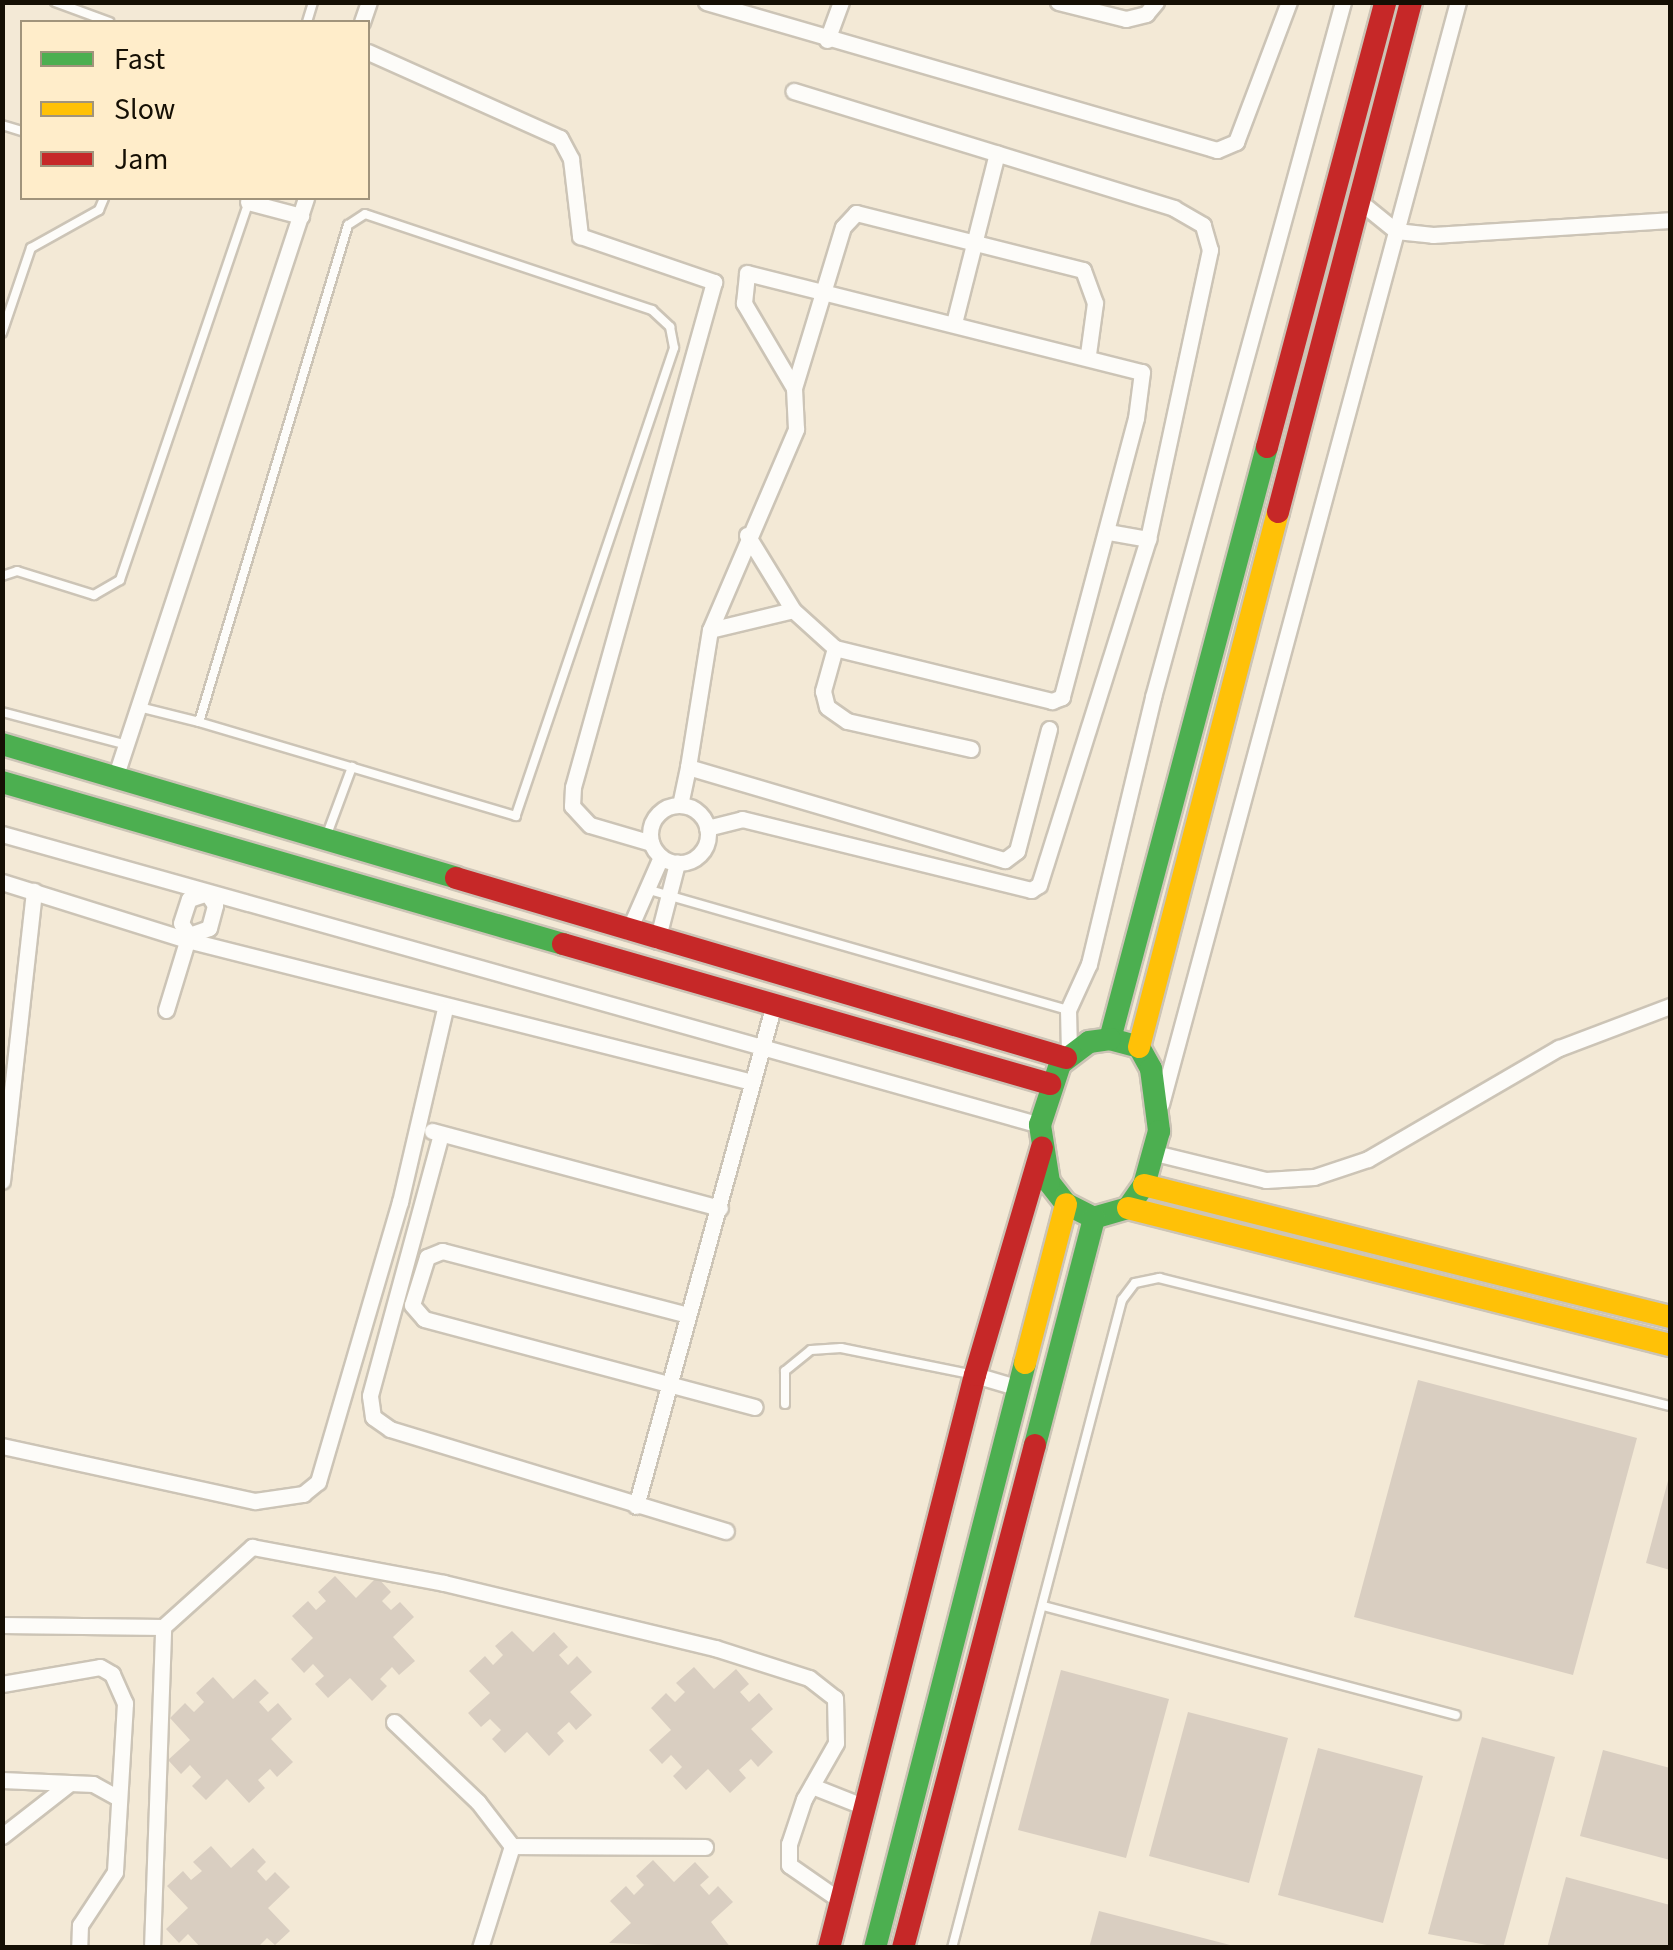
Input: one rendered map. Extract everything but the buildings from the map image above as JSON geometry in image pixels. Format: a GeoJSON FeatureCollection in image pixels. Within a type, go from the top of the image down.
{"type":"FeatureCollection","features":[{"type":"Feature","properties":{"kind":"street"},"geometry":{"type":"LineString","coordinates":[[706,2],[826,40],[1217,150],[1236,142],[1289,2]]}},
{"type":"Feature","properties":{"kind":"street"},"geometry":{"type":"LineString","coordinates":[[826,40],[841,2]]}},
{"type":"Feature","properties":{"kind":"street"},"geometry":{"type":"LineString","coordinates":[[1058,2],[1126,19],[1146,14],[1156,2]]}},
{"type":"Feature","properties":{"kind":"street"},"geometry":{"type":"LineString","coordinates":[[829,1948],[975,1375],[1041,1136],[1050,1084],[1068,1056],[1068,1010],[1089,964],[1158,678],[1343,2]]}},
{"type":"Feature","properties":{"kind":"street"},"geometry":{"type":"LineString","coordinates":[[1110,1038],[1385,2]]}},
{"type":"Feature","properties":{"kind":"street"},"geometry":{"type":"LineString","coordinates":[[1160,1106],[1139,1047],[1411,2]]}},
{"type":"Feature","properties":{"kind":"street"},"geometry":{"type":"LineString","coordinates":[[1128,1208],[1144,1185],[1154,1153],[1160,1106],[1458,2]]}},
{"type":"Feature","properties":{"kind":"street"},"geometry":{"type":"LineString","coordinates":[[370,53],[550,130],[569,151],[580,236],[712,279],[714,290],[573,788],[572,806],[590,825],[656,850],[677,863]]}},
{"type":"Feature","properties":{"kind":"street"},"geometry":{"type":"LineString","coordinates":[[707,828],[742,820],[1035,889],[1148,539],[1210,236],[1174,208],[794,92]]}},
{"type":"Feature","properties":{"kind":"street"},"geometry":{"type":"LineString","coordinates":[[954,323],[997,154]]}},
{"type":"Feature","properties":{"kind":"street"},"geometry":{"type":"LineString","coordinates":[[247,200],[300,216]]}},
{"type":"Feature","properties":{"kind":"street"},"geometry":{"type":"LineString","coordinates":[[116,778],[305,200]]}},
{"type":"Feature","properties":{"kind":"street"},"geometry":{"type":"LineString","coordinates":[[1359,201],[1396,231],[1433,235],[1670,220]]}},
{"type":"Feature","properties":{"kind":"street"},"geometry":{"type":"LineString","coordinates":[[794,388],[850,215],[975,238],[1083,270],[1095,303],[1088,354]]}},
{"type":"Feature","properties":{"kind":"street"},"geometry":{"type":"LineString","coordinates":[[680,806],[710,630],[747,535],[792,442],[798,410],[794,388],[758,335],[744,294],[750,272],[1088,354],[1138,368],[1145,381],[1108,532],[1058,700],[835,648],[794,610],[747,535]]}},
{"type":"Feature","properties":{"kind":"street"},"geometry":{"type":"LineString","coordinates":[[714,290],[744,294]]}},
{"type":"Feature","properties":{"kind":"street"},"geometry":{"type":"LineString","coordinates":[[1108,532],[1148,539]]}},
{"type":"Feature","properties":{"kind":"street"},"geometry":{"type":"LineString","coordinates":[[710,630],[794,610]]}},
{"type":"Feature","properties":{"kind":"street"},"geometry":{"type":"LineString","coordinates":[[835,648],[822,691],[834,713],[971,748]]}},
{"type":"Feature","properties":{"kind":"street"},"geometry":{"type":"LineString","coordinates":[[688,767],[1005,860],[1017,851],[1049,729]]}},
{"type":"Feature","properties":{"kind":"street"},"geometry":{"type":"LineString","coordinates":[[2,744],[628,932],[1068,1056],[1110,1038],[1139,1047]]}},
{"type":"Feature","properties":{"kind":"street"},"geometry":{"type":"LineString","coordinates":[[2,782],[1050,1084]]}},
{"type":"Feature","properties":{"kind":"street"},"geometry":{"type":"LineString","coordinates":[[628,932],[646,889],[656,850],[656,817],[680,806],[698,812],[707,828],[701,854],[677,863]]}},
{"type":"Feature","properties":{"kind":"street"},"geometry":{"type":"LineString","coordinates":[[282,863],[295,832]]}},
{"type":"Feature","properties":{"kind":"street"},"geometry":{"type":"LineString","coordinates":[[2,834],[762,1046],[1041,1136]]}},
{"type":"Feature","properties":{"kind":"street"},"geometry":{"type":"LineString","coordinates":[[658,940],[677,863]]}},
{"type":"Feature","properties":{"kind":"street"},"geometry":{"type":"LineString","coordinates":[[2,882],[446,1009],[752,1082]]}},
{"type":"Feature","properties":{"kind":"street"},"geometry":{"type":"LineString","coordinates":[[2,1181],[34,891]]}},
{"type":"Feature","properties":{"kind":"street"},"geometry":{"type":"LineString","coordinates":[[166,1010],[188,938],[181,923],[189,900],[207,892]]}},
{"type":"Feature","properties":{"kind":"street"},"geometry":{"type":"LineString","coordinates":[[188,938],[210,928],[216,905],[207,892]]}},
{"type":"Feature","properties":{"kind":"street"},"geometry":{"type":"LineString","coordinates":[[636,1506],[774,1004]]}},
{"type":"Feature","properties":{"kind":"street"},"geometry":{"type":"LineString","coordinates":[[1154,1153],[1266,1180],[1314,1177],[1368,1158],[1559,1048],[1670,1006]]}},
{"type":"Feature","properties":{"kind":"street"},"geometry":{"type":"LineString","coordinates":[[2,1446],[255,1500],[304,1494],[326,1463],[419,1126],[446,1009]]}},
{"type":"Feature","properties":{"kind":"street"},"geometry":{"type":"LineString","coordinates":[[419,1126],[720,1208]]}},
{"type":"Feature","properties":{"kind":"street"},"geometry":{"type":"LineString","coordinates":[[441,1134],[370,1396],[373,1417],[390,1429],[726,1531]]}},
{"type":"Feature","properties":{"kind":"street"},"geometry":{"type":"LineString","coordinates":[[1041,1136],[1049,1182],[1066,1204],[1094,1218],[1128,1208],[1670,1344]]}},
{"type":"Feature","properties":{"kind":"street"},"geometry":{"type":"LineString","coordinates":[[1144,1185],[1670,1318]]}},
{"type":"Feature","properties":{"kind":"street"},"geometry":{"type":"LineString","coordinates":[[875,1948],[1066,1204]]}},
{"type":"Feature","properties":{"kind":"street"},"geometry":{"type":"LineString","coordinates":[[903,1948],[1094,1218]]}},
{"type":"Feature","properties":{"kind":"street"},"geometry":{"type":"LineString","coordinates":[[688,1315],[442,1251],[428,1256],[412,1305],[424,1319],[754,1407]]}},
{"type":"Feature","properties":{"kind":"street"},"geometry":{"type":"LineString","coordinates":[[975,1375],[1019,1388]]}},
{"type":"Feature","properties":{"kind":"street"},"geometry":{"type":"LineString","coordinates":[[2,1625],[163,1627],[252,1547],[444,1583],[716,1648],[809,1678],[835,1698],[836,1743],[812,1786],[789,1844],[789,1865],[841,1901]]}},
{"type":"Feature","properties":{"kind":"street"},"geometry":{"type":"LineString","coordinates":[[152,1948],[163,1627]]}},
{"type":"Feature","properties":{"kind":"street"},"geometry":{"type":"LineString","coordinates":[[2,1684],[100,1667],[112,1674],[125,1703],[115,1872],[80,1925],[79,1948]]}},
{"type":"Feature","properties":{"kind":"street"},"geometry":{"type":"LineString","coordinates":[[394,1722],[478,1802],[512,1846]]}},
{"type":"Feature","properties":{"kind":"street"},"geometry":{"type":"LineString","coordinates":[[2,1780],[93,1784],[118,1798]]}},
{"type":"Feature","properties":{"kind":"street"},"geometry":{"type":"LineString","coordinates":[[2,1836],[70,1783]]}},
{"type":"Feature","properties":{"kind":"street"},"geometry":{"type":"LineString","coordinates":[[812,1786],[865,1806]]}},
{"type":"Feature","properties":{"kind":"street"},"geometry":{"type":"LineString","coordinates":[[512,1846],[705,1847]]}},
{"type":"Feature","properties":{"kind":"street"},"geometry":{"type":"LineString","coordinates":[[480,1948],[512,1846]]}},
{"type":"Feature","properties":{"kind":"lane"},"geometry":{"type":"LineString","coordinates":[[55,2],[104,20]]}},
{"type":"Feature","properties":{"kind":"lane"},"geometry":{"type":"LineString","coordinates":[[2,332],[31,248],[99,210],[103,200]]}},
{"type":"Feature","properties":{"kind":"lane"},"geometry":{"type":"LineString","coordinates":[[2,576],[17,571],[94,595],[120,580],[244,200]]}},
{"type":"Feature","properties":{"kind":"lane"},"geometry":{"type":"LineString","coordinates":[[140,707],[516,816],[674,348],[670,327],[652,310],[377,214],[356,216],[199,722]]}},
{"type":"Feature","properties":{"kind":"lane"},"geometry":{"type":"LineString","coordinates":[[2,712],[127,745]]}},
{"type":"Feature","properties":{"kind":"lane"},"geometry":{"type":"LineString","coordinates":[[324,842],[352,767]]}},
{"type":"Feature","properties":{"kind":"lane"},"geometry":{"type":"LineString","coordinates":[[646,889],[1068,1010]]}},
{"type":"Feature","properties":{"kind":"lane"},"geometry":{"type":"LineString","coordinates":[[952,1948],[1122,1300],[1135,1283],[1159,1278],[1670,1406]]}},
{"type":"Feature","properties":{"kind":"lane"},"geometry":{"type":"LineString","coordinates":[[785,1404],[785,1370],[810,1350],[841,1348],[975,1375]]}},
{"type":"Feature","properties":{"kind":"lane"},"geometry":{"type":"LineString","coordinates":[[1042,1606],[1456,1716]]}},
{"type":"Feature","properties":{"kind":"traffic: fast"},"geometry":{"type":"LineString","coordinates":[[1110,1039],[1267,447]]}},
{"type":"Feature","properties":{"kind":"traffic: fast"},"geometry":{"type":"LineString","coordinates":[[2,744],[456,878]]}},
{"type":"Feature","properties":{"kind":"traffic: fast"},"geometry":{"type":"LineString","coordinates":[[2,782],[563,944]]}},
{"type":"Feature","properties":{"kind":"traffic: fast"},"geometry":{"type":"LineString","coordinates":[[1110,1039],[1139,1047],[1151,1069],[1159,1131],[1144,1185],[1128,1208],[1094,1218],[1066,1204],[1049,1182],[1040,1125],[1060,1064],[1089,1042],[1110,1039]]}},
{"type":"Feature","properties":{"kind":"traffic: fast"},"geometry":{"type":"LineString","coordinates":[[1035,1445],[1094,1218]]}},
{"type":"Feature","properties":{"kind":"traffic: fast"},"geometry":{"type":"LineString","coordinates":[[875,1948],[1025,1363]]}},
{"type":"Feature","properties":{"kind":"traffic: slow"},"geometry":{"type":"LineString","coordinates":[[1139,1047],[1278,512]]}},
{"type":"Feature","properties":{"kind":"traffic: slow"},"geometry":{"type":"LineString","coordinates":[[1144,1185],[1670,1317]]}},
{"type":"Feature","properties":{"kind":"traffic: slow"},"geometry":{"type":"LineString","coordinates":[[1025,1363],[1066,1204]]}},
{"type":"Feature","properties":{"kind":"traffic: slow"},"geometry":{"type":"LineString","coordinates":[[1128,1208],[1670,1345]]}},
{"type":"Feature","properties":{"kind":"traffic: jam"},"geometry":{"type":"LineString","coordinates":[[1267,447],[1385,2]]}},
{"type":"Feature","properties":{"kind":"traffic: jam"},"geometry":{"type":"LineString","coordinates":[[1278,512],[1411,2]]}},
{"type":"Feature","properties":{"kind":"traffic: jam"},"geometry":{"type":"LineString","coordinates":[[456,878],[1066,1058]]}},
{"type":"Feature","properties":{"kind":"traffic: jam"},"geometry":{"type":"LineString","coordinates":[[563,944],[1050,1084]]}},
{"type":"Feature","properties":{"kind":"traffic: jam"},"geometry":{"type":"LineString","coordinates":[[829,1948],[975,1375],[1042,1148]]}},
{"type":"Feature","properties":{"kind":"traffic: jam"},"geometry":{"type":"LineString","coordinates":[[903,1948],[1035,1445]]}}]}
